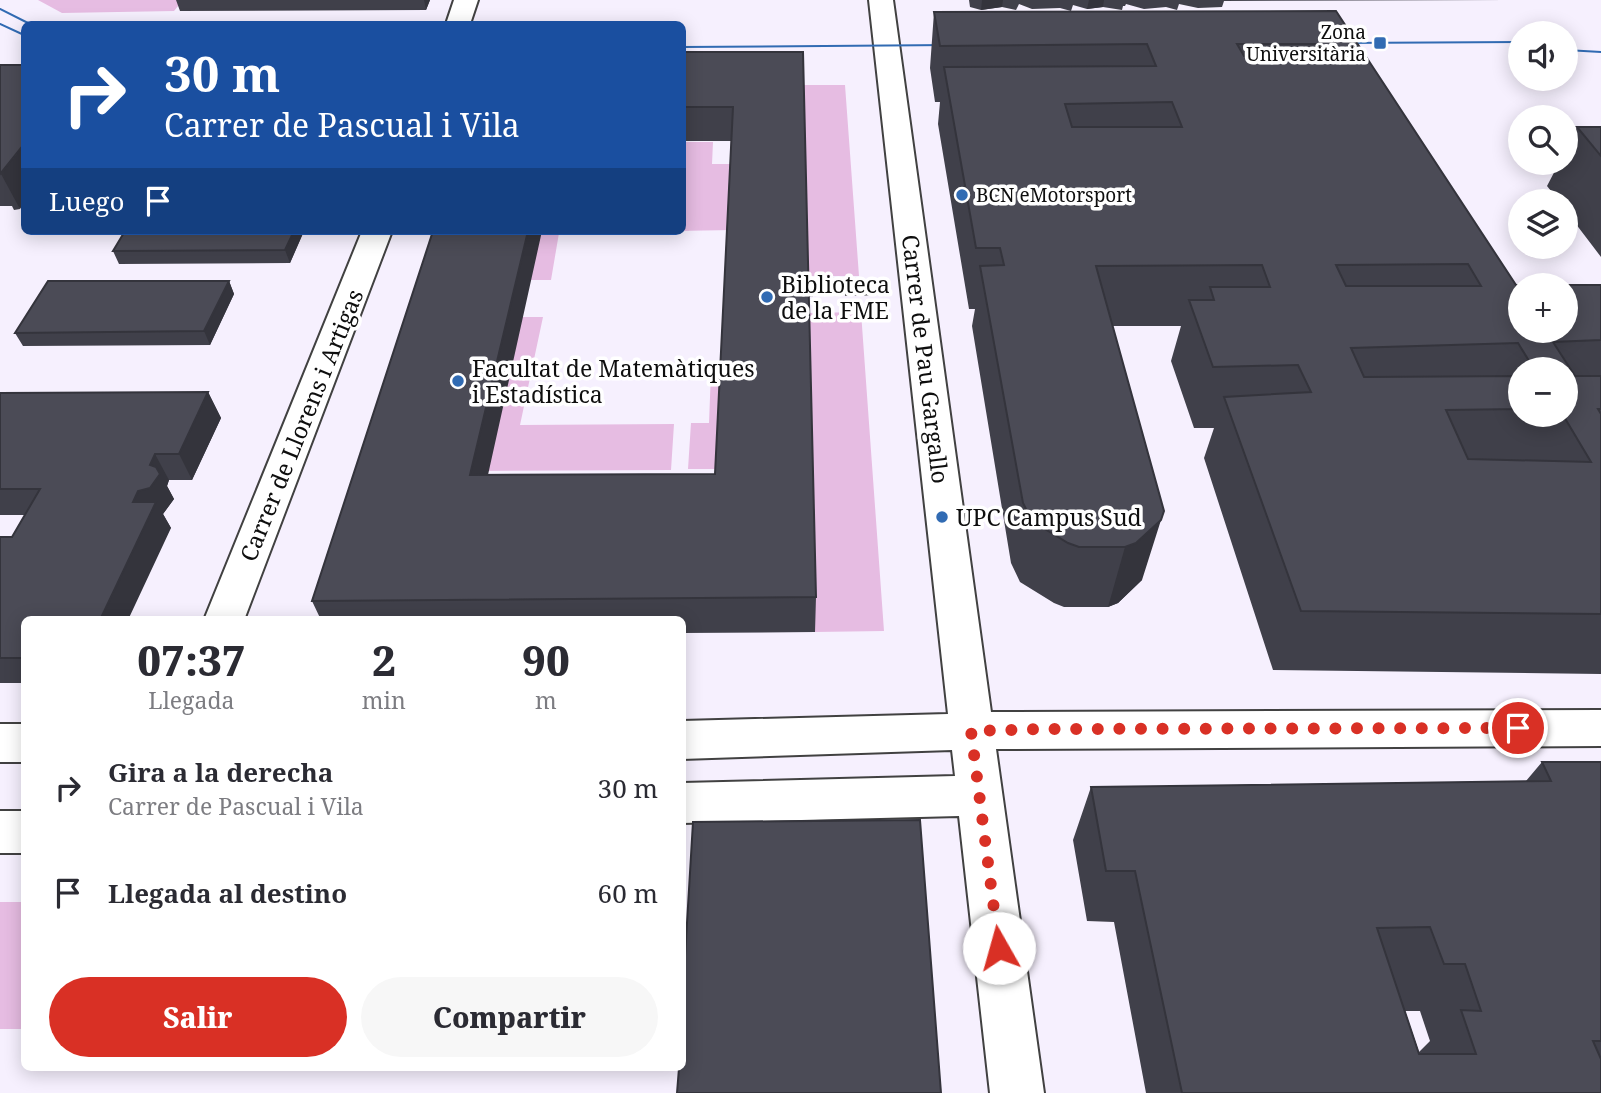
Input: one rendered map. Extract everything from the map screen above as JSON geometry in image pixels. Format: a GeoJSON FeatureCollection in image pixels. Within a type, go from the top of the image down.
{"type":"FeatureCollection","features":[{"type":"Feature","properties":{"kind":"street"},"geometry":{"type":"LineString","coordinates":[[459,21],[466,0]]}},
{"type":"Feature","properties":{"kind":"street","name":"Carrer de Pau Gargallo"},"geometry":{"type":"LineString","coordinates":[[881,0],[1017,1093]]}},
{"type":"Feature","properties":{"kind":"street","name":"Carrer de Llorens i Artigas"},"geometry":{"type":"LineString","coordinates":[[226,616],[375,235]]}},
{"type":"Feature","properties":{"kind":"street"},"geometry":{"type":"LineString","coordinates":[[686,740],[1074,729],[1601,727]]}},
{"type":"Feature","properties":{"kind":"street"},"geometry":{"type":"LineString","coordinates":[[0,743],[21,743]]}},
{"type":"Feature","properties":{"kind":"street"},"geometry":{"type":"LineString","coordinates":[[686,803],[980,795]]}},
{"type":"Feature","properties":{"kind":"street"},"geometry":{"type":"LineString","coordinates":[[0,832],[21,832]]}},
{"type":"Feature","properties":{"kind":"path"},"geometry":{"type":"LineString","coordinates":[[807,294],[878,293]]}},
{"type":"Feature","properties":{"kind":"shaded area"},"geometry":{"type":"Polygon","coordinates":[[[38,0],[183,0],[174,11],[62,13],[38,0]]]}},
{"type":"Feature","properties":{"kind":"shaded area"},"geometry":{"type":"Polygon","coordinates":[[[803,85],[845,85],[859,276],[807,276],[803,85]]]}},
{"type":"Feature","properties":{"kind":"shaded area"},"geometry":{"type":"Polygon","coordinates":[[[686,142],[713,142],[712,164],[736,164],[733,230],[686,231],[686,142]]]}},
{"type":"Feature","properties":{"kind":"shaded area"},"geometry":{"type":"Polygon","coordinates":[[[534,235],[559,235],[551,280],[524,280],[534,235]]]}},
{"type":"Feature","properties":{"kind":"shaded area"},"geometry":{"type":"Polygon","coordinates":[[[861,312],[884,631],[815,632],[808,313],[861,312]]]}},
{"type":"Feature","properties":{"kind":"shaded area"},"geometry":{"type":"Polygon","coordinates":[[[514,317],[543,317],[520,425],[674,424],[671,470],[478,471],[514,317]]]}},
{"type":"Feature","properties":{"kind":"shaded area"},"geometry":{"type":"Polygon","coordinates":[[[711,371],[726,371],[722,469],[688,469],[691,423],[709,423],[711,371]]]}},
{"type":"Feature","properties":{"kind":"shaded area"},"geometry":{"type":"Polygon","coordinates":[[[0,902],[21,902],[21,1029],[0,1029],[0,902]]]}},
{"type":"Feature","properties":{"kind":"building"},"geometry":{"type":"Polygon","coordinates":[[[1336,11],[1508,273],[1508,343],[1518,343],[1351,348],[1364,377],[1508,376],[1508,409],[1446,410],[1468,459],[1591,462],[1570,427],[1578,427],[1578,376],[1601,376],[1601,409],[1598,409],[1601,414],[1601,614],[1301,611],[1224,397],[1311,392],[1298,365],[1213,367],[1189,300],[1214,300],[1210,287],[1270,287],[1262,265],[1096,266],[1164,511],[1161,520],[1136,543],[1125,547],[1079,547],[1032,521],[1023,503],[980,266],[1004,265],[1000,248],[976,248],[944,67],[1156,66],[1147,44],[940,46],[934,12],[1336,11]],[[1237,44],[1244,56],[1326,55],[1319,44],[1237,44]],[[1172,102],[1065,104],[1072,127],[1182,127],[1172,102]],[[1468,264],[1336,265],[1346,286],[1481,286],[1468,264]]]}},
{"type":"Feature","properties":{"kind":"building","name":"Facultat de Matemàtiques i Estadística"},"geometry":{"type":"Polygon","coordinates":[[[686,52],[803,52],[816,597],[312,601],[432,235],[527,235],[470,475],[715,474],[733,107],[686,107],[686,52]]]}},
{"type":"Feature","properties":{"kind":"building"},"geometry":{"type":"Polygon","coordinates":[[[0,65],[21,65],[21,148],[0,174],[0,65]]]}},
{"type":"Feature","properties":{"kind":"building"},"geometry":{"type":"Polygon","coordinates":[[[1578,127],[1601,127],[1601,156],[1578,128],[1578,127]]]}},
{"type":"Feature","properties":{"kind":"building"},"geometry":{"type":"Polygon","coordinates":[[[123,235],[292,235],[285,250],[113,251],[123,235]]]}},
{"type":"Feature","properties":{"kind":"building"},"geometry":{"type":"Polygon","coordinates":[[[48,281],[229,281],[204,331],[15,333],[48,281]]]}},
{"type":"Feature","properties":{"kind":"building"},"geometry":{"type":"Polygon","coordinates":[[[1578,285],[1601,285],[1601,340],[1578,341],[1578,285]]]}},
{"type":"Feature","properties":{"kind":"building"},"geometry":{"type":"Polygon","coordinates":[[[1518,343],[1554,343],[1563,357],[1527,357],[1518,343]]]}},
{"type":"Feature","properties":{"kind":"building"},"geometry":{"type":"Polygon","coordinates":[[[208,392],[179,454],[155,454],[150,465],[156,467],[160,474],[150,488],[138,491],[133,502],[156,502],[102,616],[21,616],[21,658],[0,658],[0,537],[12,537],[40,489],[0,489],[0,393],[208,392]]]}},
{"type":"Feature","properties":{"kind":"building"},"geometry":{"type":"Polygon","coordinates":[[[1542,762],[1601,762],[1601,1041],[1593,1041],[1601,1059],[1601,1093],[1182,1093],[1135,871],[1106,871],[1091,787],[1551,781],[1542,762]],[[1430,927],[1377,928],[1419,1054],[1476,1054],[1461,1010],[1481,1011],[1465,964],[1444,964],[1430,927]]]}},
{"type":"Feature","properties":{"kind":"building"},"geometry":{"type":"Polygon","coordinates":[[[920,820],[941,1093],[677,1093],[679,1071],[686,1071],[686,940],[693,822],[920,820]]]}},
{"type":"Feature","properties":{"kind":"tram line"},"geometry":{"type":"LineString","coordinates":[[0,9],[24,21]]}},
{"type":"Feature","properties":{"kind":"tram line"},"geometry":{"type":"LineString","coordinates":[[0,24],[21,34]]}},
{"type":"Feature","properties":{"kind":"tram line"},"geometry":{"type":"LineString","coordinates":[[1339,43],[1508,42]]}},
{"type":"Feature","properties":{"kind":"tram line"},"geometry":{"type":"LineString","coordinates":[[686,47],[950,45]]}},
{"type":"Feature","properties":{"kind":"tram line"},"geometry":{"type":"LineString","coordinates":[[1578,51],[1601,52]]}},
{"type":"Feature","properties":{"kind":"place","name":"Zona Universitària"},"geometry":{"type":"Point","coordinates":[1380,43]}},
{"type":"Feature","properties":{"kind":"place","name":"BCN eMotorsport"},"geometry":{"type":"Point","coordinates":[962,195]}},
{"type":"Feature","properties":{"kind":"place","name":"Biblioteca de la FME"},"geometry":{"type":"Point","coordinates":[767,297]}},
{"type":"Feature","properties":{"kind":"place","name":"Facultat de Matemàtiques i Estadística"},"geometry":{"type":"Point","coordinates":[458,381]}},
{"type":"Feature","properties":{"kind":"place","name":"UPC Campus Sud"},"geometry":{"type":"Point","coordinates":[942,517]}},
{"type":"Feature","properties":{"kind":"route"},"geometry":{"type":"LineString","coordinates":[[999,948],[971,731],[1518,728]]}}]}
